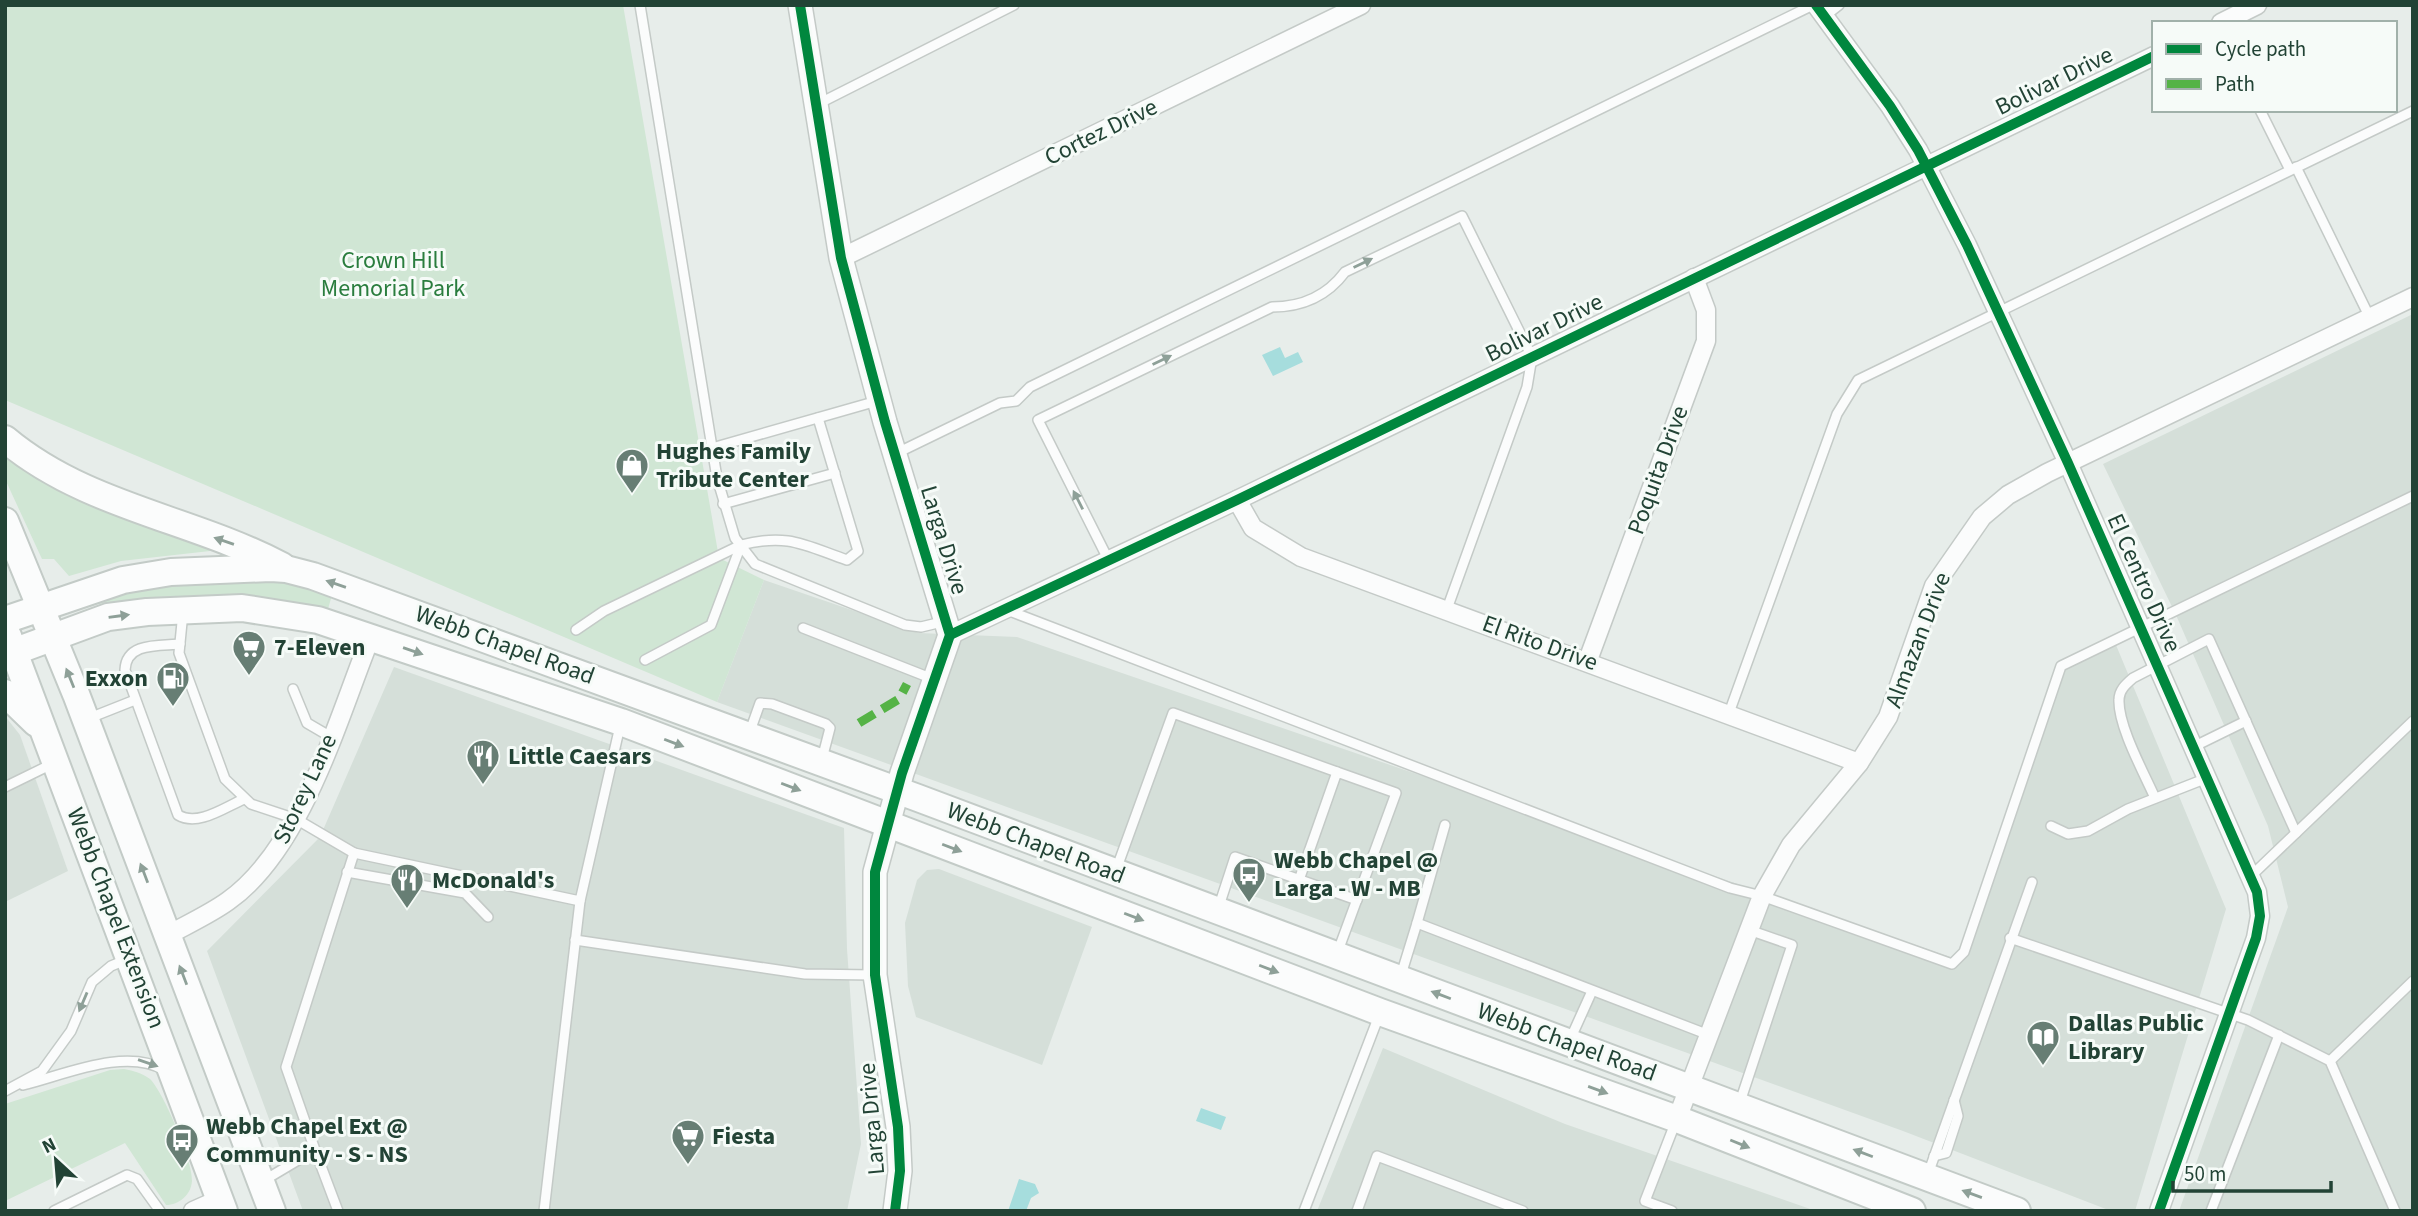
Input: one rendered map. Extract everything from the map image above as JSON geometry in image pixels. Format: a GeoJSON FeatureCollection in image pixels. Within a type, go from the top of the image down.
{"type":"FeatureCollection","features":[{"type":"Feature","properties":{"kind":"main road"},"geometry":{"type":"LineString","coordinates":[[5,439],[44,468],[99,497],[251,550],[286,569]]}},
{"type":"Feature","properties":{"kind":"main road"},"geometry":{"type":"LineString","coordinates":[[5,521],[53,636]]}},
{"type":"Feature","properties":{"kind":"main road","name":"Webb Chapel Road"},"geometry":{"type":"LineString","coordinates":[[5,620],[123,580],[172,572],[286,569],[385,601],[748,735],[1738,1106],[1930,1166],[2017,1211]]}},
{"type":"Feature","properties":{"kind":"main road"},"geometry":{"type":"LineString","coordinates":[[371,636],[385,601]]}},
{"type":"Feature","properties":{"kind":"main road","name":"Webb Chapel Road"},"geometry":{"type":"LineString","coordinates":[[8,644],[53,636],[108,617],[183,609],[242,608],[318,620],[621,723],[1380,1012],[1677,1119],[1900,1209]]}},
{"type":"Feature","properties":{"kind":"main road","name":"Webb Chapel Extension"},"geometry":{"type":"LineString","coordinates":[[53,636],[272,1211]]}},
{"type":"Feature","properties":{"kind":"main road","name":"Webb Chapel Extension"},"geometry":{"type":"LineString","coordinates":[[8,644],[180,1084],[222,1205]]}},
{"type":"Feature","properties":{"kind":"main road"},"geometry":{"type":"LineString","coordinates":[[621,723],[631,692]]}},
{"type":"Feature","properties":{"kind":"main road"},"geometry":{"type":"LineString","coordinates":[[5,693],[34,719],[53,755]]}},
{"type":"Feature","properties":{"kind":"main road"},"geometry":{"type":"LineString","coordinates":[[1206,945],[1217,911]]}},
{"type":"Feature","properties":{"kind":"main road"},"geometry":{"type":"LineString","coordinates":[[131,958],[168,935]]}},
{"type":"Feature","properties":{"kind":"main road"},"geometry":{"type":"LineString","coordinates":[[222,1205],[262,1182]]}},
{"type":"Feature","properties":{"kind":"street","name":"Larga Drive"},"geometry":{"type":"LineString","coordinates":[[800,5],[841,258],[879,400],[949,627],[897,791],[875,872],[875,975],[898,1127],[900,1171],[895,1211]]}},
{"type":"Feature","properties":{"kind":"street","name":"Cortez Drive"},"geometry":{"type":"LineString","coordinates":[[841,258],[1361,5]]}},
{"type":"Feature","properties":{"kind":"street"},"geometry":{"type":"LineString","coordinates":[[2225,21],[2257,5]]}},
{"type":"Feature","properties":{"kind":"street","name":"El Centro Drive"},"geometry":{"type":"LineString","coordinates":[[1823,8],[1927,166],[2000,314],[2251,876],[2260,916],[2256,938],[2158,1211]]}},
{"type":"Feature","properties":{"kind":"street","name":"Bolivar Drive"},"geometry":{"type":"LineString","coordinates":[[949,627],[1006,610],[2152,57]]}},
{"type":"Feature","properties":{"kind":"street","name":"Poquita Drive"},"geometry":{"type":"LineString","coordinates":[[1588,660],[1706,341],[1706,310],[1694,278]]}},
{"type":"Feature","properties":{"kind":"street","name":"Almazan Drive"},"geometry":{"type":"LineString","coordinates":[[1677,1119],[1762,896],[1791,845],[1859,763],[1888,717],[1934,586],[1948,562],[1982,517],[2008,495],[2068,463],[2412,298]]}},
{"type":"Feature","properties":{"kind":"street","name":"El Rito Drive"},"geometry":{"type":"LineString","coordinates":[[1237,500],[1254,528],[1301,557],[1588,660],[1859,763]]}},
{"type":"Feature","properties":{"kind":"street","name":"Storey Lane"},"geometry":{"type":"LineString","coordinates":[[168,935],[230,900],[272,856],[296,819],[371,636]]}},
{"type":"Feature","properties":{"kind":"street"},"geometry":{"type":"LineString","coordinates":[[193,1211],[222,1205]]}},
{"type":"Feature","properties":{"kind":"lane"},"geometry":{"type":"LineString","coordinates":[[640,5],[712,448],[723,504],[735,538],[755,564],[905,625],[949,627]]}},
{"type":"Feature","properties":{"kind":"lane"},"geometry":{"type":"LineString","coordinates":[[816,105],[1014,5]]}},
{"type":"Feature","properties":{"kind":"lane"},"geometry":{"type":"LineString","coordinates":[[895,453],[1000,403],[1016,401],[1030,387],[1823,8]]}},
{"type":"Feature","properties":{"kind":"lane"},"geometry":{"type":"LineString","coordinates":[[1729,713],[1838,414],[1858,380],[2000,314],[2413,111]]}},
{"type":"Feature","properties":{"kind":"lane"},"geometry":{"type":"LineString","coordinates":[[2261,112],[2370,318]]}},
{"type":"Feature","properties":{"kind":"lane"},"geometry":{"type":"LineString","coordinates":[[1109,561],[1038,420],[1272,307],[1294,307],[1333,288],[1345,272],[1462,216],[1532,357],[1527,387],[1447,609]]}},
{"type":"Feature","properties":{"kind":"lane"},"geometry":{"type":"LineString","coordinates":[[712,448],[879,400]]}},
{"type":"Feature","properties":{"kind":"lane"},"geometry":{"type":"LineString","coordinates":[[576,630],[604,611],[741,545],[769,538],[784,538],[847,560],[858,551],[818,418]]}},
{"type":"Feature","properties":{"kind":"lane"},"geometry":{"type":"LineString","coordinates":[[723,504],[835,473]]}},
{"type":"Feature","properties":{"kind":"lane"},"geometry":{"type":"LineString","coordinates":[[1006,610],[1730,888],[1762,896],[1951,964],[1964,952],[2061,666],[2413,496]]}},
{"type":"Feature","properties":{"kind":"lane"},"geometry":{"type":"LineString","coordinates":[[645,660],[711,625],[741,545]]}},
{"type":"Feature","properties":{"kind":"lane"},"geometry":{"type":"LineString","coordinates":[[183,609],[179,653],[226,779],[244,799],[251,804],[296,819],[354,853],[580,901]]}},
{"type":"Feature","properties":{"kind":"lane"},"geometry":{"type":"LineString","coordinates":[[803,628],[934,680]]}},
{"type":"Feature","properties":{"kind":"lane"},"geometry":{"type":"LineString","coordinates":[[2155,798],[2122,718],[2119,699],[2124,686],[2133,678],[2208,639],[2295,833]]}},
{"type":"Feature","properties":{"kind":"lane"},"geometry":{"type":"LineString","coordinates":[[180,644],[142,647],[131,653],[125,670],[178,815],[185,819],[199,819],[244,799]]}},
{"type":"Feature","properties":{"kind":"lane"},"geometry":{"type":"LineString","coordinates":[[293,689],[307,723],[331,737]]}},
{"type":"Feature","properties":{"kind":"lane"},"geometry":{"type":"LineString","coordinates":[[86,719],[135,700]]}},
{"type":"Feature","properties":{"kind":"lane"},"geometry":{"type":"LineString","coordinates":[[748,735],[760,703],[805,716],[830,728],[821,762]]}},
{"type":"Feature","properties":{"kind":"lane"},"geometry":{"type":"LineString","coordinates":[[1115,873],[1173,713],[1396,793],[1336,956]]}},
{"type":"Feature","properties":{"kind":"lane"},"geometry":{"type":"LineString","coordinates":[[2193,747],[2246,721]]}},
{"type":"Feature","properties":{"kind":"lane"},"geometry":{"type":"LineString","coordinates":[[2251,876],[2413,721]]}},
{"type":"Feature","properties":{"kind":"lane"},"geometry":{"type":"LineString","coordinates":[[544,1211],[580,901],[621,723]]}},
{"type":"Feature","properties":{"kind":"lane"},"geometry":{"type":"LineString","coordinates":[[5,787],[53,755]]}},
{"type":"Feature","properties":{"kind":"lane"},"geometry":{"type":"LineString","coordinates":[[1299,880],[1338,772]]}},
{"type":"Feature","properties":{"kind":"lane"},"geometry":{"type":"LineString","coordinates":[[2051,826],[2068,834],[2088,831],[2155,798],[2207,778]]}},
{"type":"Feature","properties":{"kind":"lane"},"geometry":{"type":"LineString","coordinates":[[1400,980],[1445,825]]}},
{"type":"Feature","properties":{"kind":"lane"},"geometry":{"type":"LineString","coordinates":[[338,1211],[286,1067],[354,853]]}},
{"type":"Feature","properties":{"kind":"lane"},"geometry":{"type":"LineString","coordinates":[[1217,911],[1235,857],[1357,900]]}},
{"type":"Feature","properties":{"kind":"lane"},"geometry":{"type":"LineString","coordinates":[[348,872],[465,893],[488,917]]}},
{"type":"Feature","properties":{"kind":"lane"},"geometry":{"type":"LineString","coordinates":[[1930,1166],[2010,937],[2032,882]]}},
{"type":"Feature","properties":{"kind":"lane"},"geometry":{"type":"LineString","coordinates":[[1417,923],[1709,1035]]}},
{"type":"Feature","properties":{"kind":"lane"},"geometry":{"type":"LineString","coordinates":[[1738,1106],[1792,945],[1749,930]]}},
{"type":"Feature","properties":{"kind":"lane"},"geometry":{"type":"LineString","coordinates":[[2010,937],[2228,1015],[2279,1035],[2330,1061],[2395,1211]]}},
{"type":"Feature","properties":{"kind":"lane"},"geometry":{"type":"LineString","coordinates":[[575,940],[804,974],[875,975]]}},
{"type":"Feature","properties":{"kind":"lane"},"geometry":{"type":"LineString","coordinates":[[8,1089],[41,1071],[71,1031],[92,982],[111,966],[131,958]]}},
{"type":"Feature","properties":{"kind":"lane"},"geometry":{"type":"LineString","coordinates":[[2330,1061],[2413,981]]}},
{"type":"Feature","properties":{"kind":"lane"},"geometry":{"type":"LineString","coordinates":[[1569,1043],[1592,991]]}},
{"type":"Feature","properties":{"kind":"lane"},"geometry":{"type":"LineString","coordinates":[[1304,1211],[1380,1012]]}},
{"type":"Feature","properties":{"kind":"lane"},"geometry":{"type":"LineString","coordinates":[[2211,1211],[2279,1035]]}},
{"type":"Feature","properties":{"kind":"lane"},"geometry":{"type":"LineString","coordinates":[[8,1089],[136,1059],[153,1063],[180,1084]]}},
{"type":"Feature","properties":{"kind":"lane"},"geometry":{"type":"LineString","coordinates":[[1672,1211],[1644,1206],[1677,1119]]}},
{"type":"Feature","properties":{"kind":"lane"},"geometry":{"type":"LineString","coordinates":[[262,1182],[315,1150]]}},
{"type":"Feature","properties":{"kind":"lane"},"geometry":{"type":"LineString","coordinates":[[1357,1211],[1377,1156],[1523,1211]]}},
{"type":"Feature","properties":{"kind":"lane"},"geometry":{"type":"LineString","coordinates":[[54,1211],[127,1175],[137,1178],[160,1211]]}},
{"type":"Feature","properties":{"kind":"shaded area"},"geometry":{"type":"Polygon","coordinates":[[[2413,314],[2413,1211],[2179,1211],[2288,907],[2268,826],[2176,615],[2103,464],[2413,314]]]}},
{"type":"Feature","properties":{"kind":"shaded area"},"geometry":{"type":"Polygon","coordinates":[[[764,580],[919,633],[1017,637],[1962,961],[2065,669],[2116,645],[2226,909],[2135,1211],[2111,1211],[1903,1131],[717,702],[764,580]]]}},
{"type":"Feature","properties":{"kind":"shaded area"},"geometry":{"type":"Polygon","coordinates":[[[394,667],[844,828],[847,949],[861,1144],[847,1211],[303,1211],[207,951],[320,837],[394,667]]]}},
{"type":"Feature","properties":{"kind":"shaded area"},"geometry":{"type":"Polygon","coordinates":[[[5,716],[20,735],[68,871],[5,902],[5,716]]]}},
{"type":"Feature","properties":{"kind":"shaded area"},"geometry":{"type":"Polygon","coordinates":[[[939,869],[1092,927],[1042,1065],[916,1017],[908,986],[905,923],[917,880],[927,870],[939,869]]]}},
{"type":"Feature","properties":{"kind":"shaded area"},"geometry":{"type":"Polygon","coordinates":[[[1383,1048],[1565,1124],[1816,1211],[1317,1211],[1383,1048]]]}},
{"type":"Feature","properties":{"kind":"green space","name":"Crown Hill Memorial Park"},"geometry":{"type":"Polygon","coordinates":[[[5,5],[623,5],[719,558],[764,580],[717,702],[5,400],[5,5]]]}},
{"type":"Feature","properties":{"kind":"green space"},"geometry":{"type":"Polygon","coordinates":[[[5,451],[52,487],[209,546],[210,551],[121,561],[69,576],[54,559],[42,559],[5,479],[5,451]]]}},
{"type":"Feature","properties":{"kind":"green space"},"geometry":{"type":"Polygon","coordinates":[[[244,576],[325,591],[332,595],[328,609],[227,595],[156,597],[98,604],[97,601],[151,588],[244,576]]]}},
{"type":"Feature","properties":{"kind":"green space"},"geometry":{"type":"Polygon","coordinates":[[[110,1070],[138,1072],[150,1079],[170,1112],[191,1172],[192,1181],[187,1195],[166,1205],[125,1143],[5,1201],[5,1104],[110,1070]]]}},
{"type":"Feature","properties":{"kind":"water"},"geometry":{"type":"Polygon","coordinates":[[[1280,347],[1285,358],[1298,352],[1303,362],[1273,376],[1262,355],[1280,347]]]}},
{"type":"Feature","properties":{"kind":"water"},"geometry":{"type":"Polygon","coordinates":[[[1201,1108],[1226,1117],[1221,1130],[1196,1121],[1201,1108]]]}},
{"type":"Feature","properties":{"kind":"water"},"geometry":{"type":"Polygon","coordinates":[[[1019,1179],[1035,1184],[1039,1193],[1031,1198],[1026,1211],[1008,1211],[1019,1179]]]}},
{"type":"Feature","properties":{"kind":"marked path"},"geometry":{"type":"LineString","coordinates":[[859,723],[899,699],[907,684]]}},
{"type":"Feature","properties":{"kind":"cycle path"},"geometry":{"type":"LineString","coordinates":[[800,5],[841,258],[885,422],[950,635],[902,773],[875,872],[875,975],[898,1127],[900,1171],[895,1211]]}},
{"type":"Feature","properties":{"kind":"cycle path"},"geometry":{"type":"LineString","coordinates":[[1816,5],[1890,106],[1918,150],[1967,245],[2068,463],[2257,892],[2260,916],[2256,938],[2159,1211]]}},
{"type":"Feature","properties":{"kind":"cycle path"},"geometry":{"type":"LineString","coordinates":[[950,635],[1237,500],[2152,57]]}},
{"type":"Feature","properties":{"kind":"place","name":"Hughes Family Tribute Center"},"geometry":{"type":"Point","coordinates":[632,495]}},
{"type":"Feature","properties":{"kind":"place","name":"7-Eleven"},"geometry":{"type":"Point","coordinates":[249,677]}},
{"type":"Feature","properties":{"kind":"place","name":"Exxon"},"geometry":{"type":"Point","coordinates":[173,708]}},
{"type":"Feature","properties":{"kind":"place","name":"Little Caesars"},"geometry":{"type":"Point","coordinates":[483,786]}},
{"type":"Feature","properties":{"kind":"place","name":"Webb Chapel @ Larga - W - MB"},"geometry":{"type":"Point","coordinates":[1249,904]}},
{"type":"Feature","properties":{"kind":"place","name":"McDonald's"},"geometry":{"type":"Point","coordinates":[407,910]}},
{"type":"Feature","properties":{"kind":"place","name":"Dallas Public Library"},"geometry":{"type":"Point","coordinates":[2043,1067]}},
{"type":"Feature","properties":{"kind":"place","name":"Fiesta"},"geometry":{"type":"Point","coordinates":[688,1166]}},
{"type":"Feature","properties":{"kind":"place","name":"Webb Chapel Ext @ Community - S - NS"},"geometry":{"type":"Point","coordinates":[182,1170]}}]}
